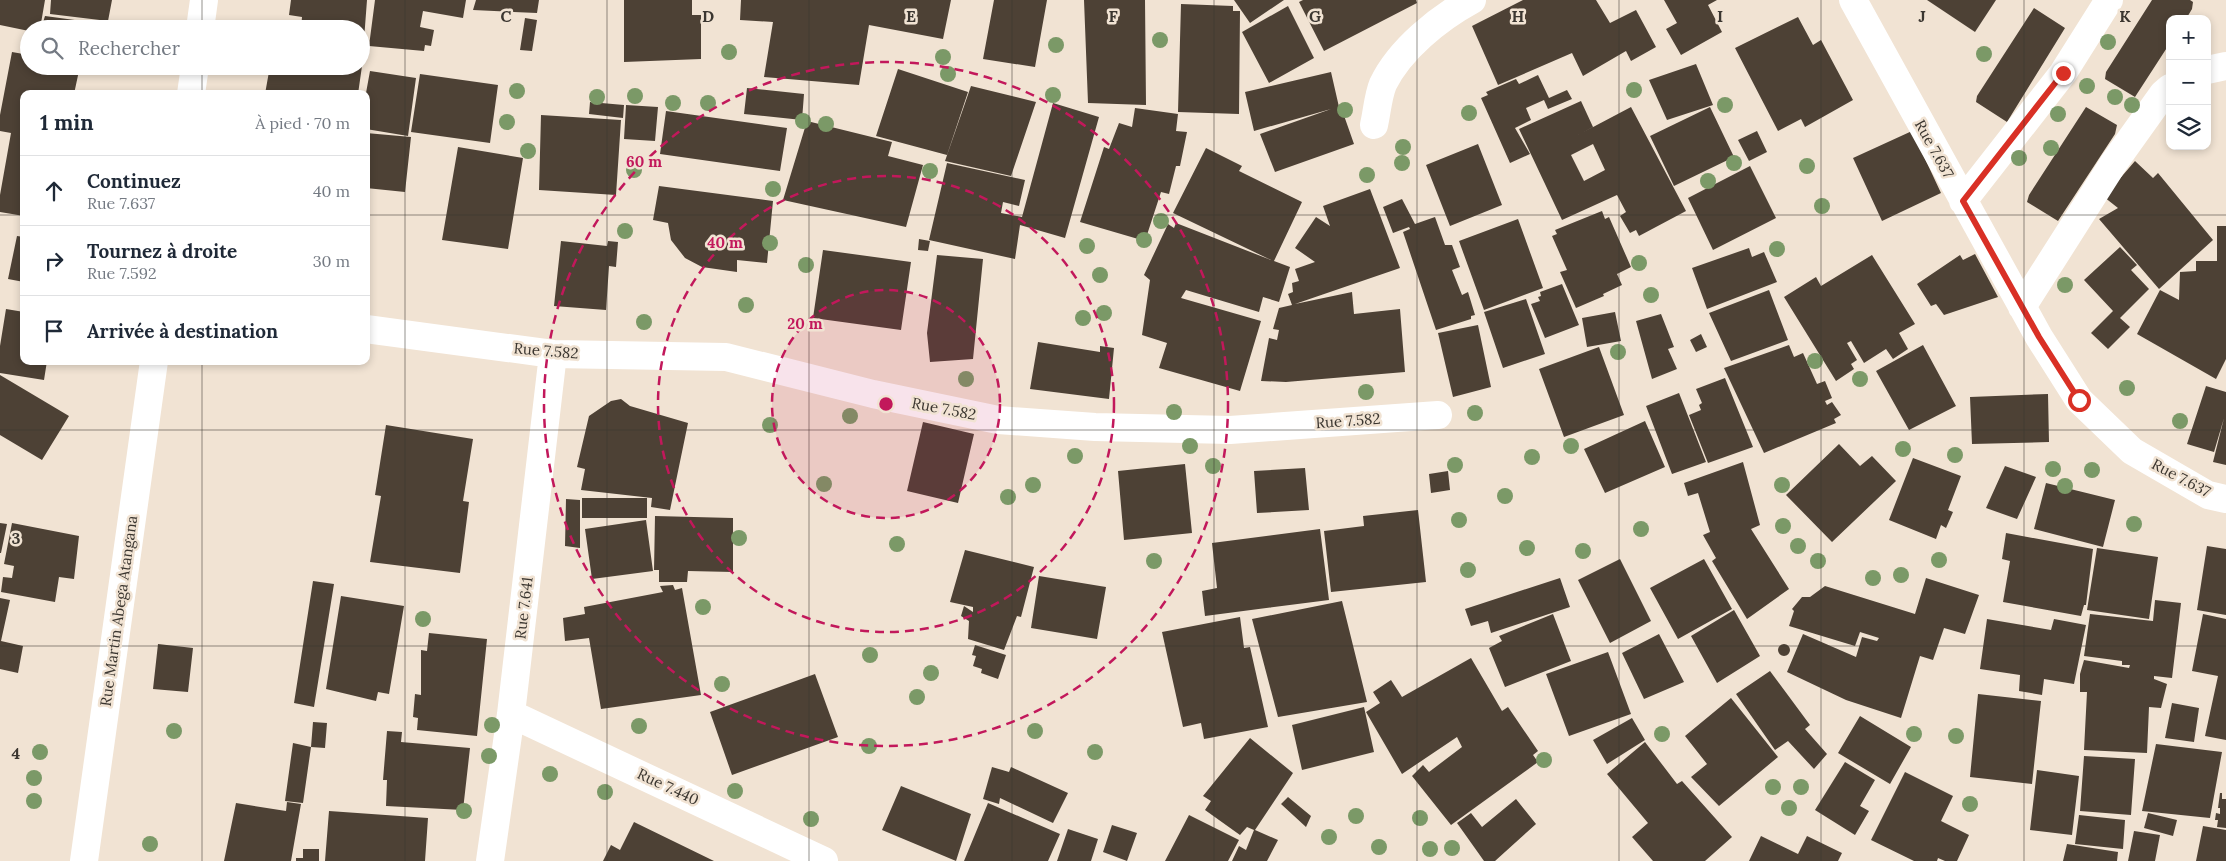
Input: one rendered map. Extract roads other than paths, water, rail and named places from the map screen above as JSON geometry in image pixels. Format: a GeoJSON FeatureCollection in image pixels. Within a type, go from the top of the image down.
{"type":"FeatureCollection","features":[{"type":"Feature","properties":{"kind":"street"},"geometry":{"type":"LineString","coordinates":[[201,20],[204,0]]}},
{"type":"Feature","properties":{"kind":"street"},"geometry":{"type":"LineString","coordinates":[[1374,125],[1383,84],[1402,56],[1429,28],[1472,0]]}},
{"type":"Feature","properties":{"kind":"street","name":"Rue 7.637"},"geometry":{"type":"LineString","coordinates":[[1853,0],[2022,307],[2079,400],[2132,451],[2208,495],[2226,499]]}},
{"type":"Feature","properties":{"kind":"street"},"geometry":{"type":"LineString","coordinates":[[1963,201],[2063,73],[2109,0]]}},
{"type":"Feature","properties":{"kind":"street"},"geometry":{"type":"LineString","coordinates":[[2211,69],[2226,66]]}},
{"type":"Feature","properties":{"kind":"street"},"geometry":{"type":"LineString","coordinates":[[192,90],[194,75]]}},
{"type":"Feature","properties":{"kind":"street"},"geometry":{"type":"LineString","coordinates":[[2022,307],[2113,164],[2166,91]]}},
{"type":"Feature","properties":{"kind":"street","name":"Rue 7.582"},"geometry":{"type":"LineString","coordinates":[[370,330],[552,354],[726,357],[873,394],[998,420],[1095,427],[1230,430],[1438,415]]}},
{"type":"Feature","properties":{"kind":"street","name":"Rue 7.641"},"geometry":{"type":"LineString","coordinates":[[490,861],[511,714],[552,354]]}},
{"type":"Feature","properties":{"kind":"street","name":"Rue Martin Abega Atangana"},"geometry":{"type":"LineString","coordinates":[[84,861],[153,365]]}},
{"type":"Feature","properties":{"kind":"street","name":"Rue 7.440"},"geometry":{"type":"LineString","coordinates":[[511,714],[824,861]]}}]}
